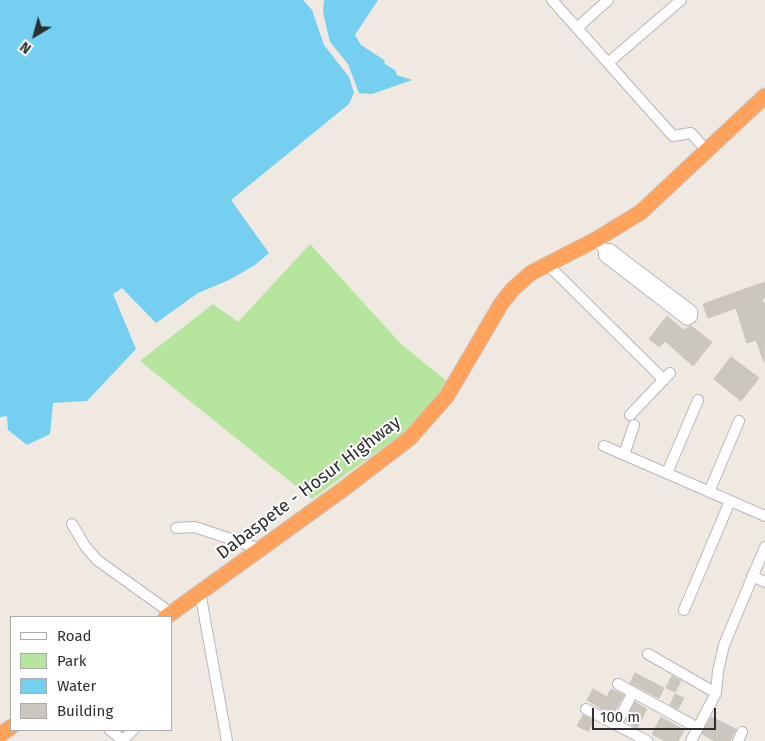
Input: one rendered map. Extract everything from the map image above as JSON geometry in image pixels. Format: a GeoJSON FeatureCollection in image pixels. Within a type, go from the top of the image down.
{"type":"FeatureCollection","features":[{"type":"Feature","properties":{"kind":"highway","name":"Dabaspete - Hosur Highway"},"geometry":{"type":"LineString","coordinates":[[169,615],[342,490],[410,438],[447,396],[501,304],[531,273],[547,264],[600,244],[641,212],[765,96]]}},
{"type":"Feature","properties":{"kind":"street"},"geometry":{"type":"LineString","coordinates":[[552,0],[673,136],[691,132],[707,151]]}},
{"type":"Feature","properties":{"kind":"street"},"geometry":{"type":"LineString","coordinates":[[577,28],[608,0]]}},
{"type":"Feature","properties":{"kind":"street"},"geometry":{"type":"LineString","coordinates":[[608,63],[681,0]]}},
{"type":"Feature","properties":{"kind":"street"},"geometry":{"type":"LineString","coordinates":[[600,244],[610,249],[692,311],[692,317],[687,320],[604,256],[600,244]]}},
{"type":"Feature","properties":{"kind":"street"},"geometry":{"type":"LineString","coordinates":[[547,264],[667,376],[630,415]]}},
{"type":"Feature","properties":{"kind":"street"},"geometry":{"type":"LineString","coordinates":[[667,473],[698,400]]}},
{"type":"Feature","properties":{"kind":"street"},"geometry":{"type":"LineString","coordinates":[[709,492],[739,421]]}},
{"type":"Feature","properties":{"kind":"street"},"geometry":{"type":"LineString","coordinates":[[624,455],[634,425]]}},
{"type":"Feature","properties":{"kind":"street"},"geometry":{"type":"LineString","coordinates":[[604,446],[765,516]]}},
{"type":"Feature","properties":{"kind":"street"},"geometry":{"type":"LineString","coordinates":[[684,610],[730,500]]}},
{"type":"Feature","properties":{"kind":"street"},"geometry":{"type":"LineString","coordinates":[[72,524],[85,546],[97,560],[169,615]]}},
{"type":"Feature","properties":{"kind":"street"},"geometry":{"type":"LineString","coordinates":[[176,528],[195,527],[260,549]]}},
{"type":"Feature","properties":{"kind":"street"},"geometry":{"type":"LineString","coordinates":[[691,741],[716,693],[718,671],[724,645],[765,548]]}},
{"type":"Feature","properties":{"kind":"street"},"geometry":{"type":"LineString","coordinates":[[752,576],[765,582]]}},
{"type":"Feature","properties":{"kind":"street"},"geometry":{"type":"LineString","coordinates":[[200,592],[227,741]]}},
{"type":"Feature","properties":{"kind":"street"},"geometry":{"type":"LineString","coordinates":[[648,654],[716,693]]}},
{"type":"Feature","properties":{"kind":"street"},"geometry":{"type":"LineString","coordinates":[[618,684],[698,728]]}},
{"type":"Feature","properties":{"kind":"street"},"geometry":{"type":"LineString","coordinates":[[616,725],[633,692]]}},
{"type":"Feature","properties":{"kind":"street"},"geometry":{"type":"LineString","coordinates":[[586,709],[647,741]]}},
{"type":"Feature","properties":{"kind":"street"},"geometry":{"type":"LineString","coordinates":[[111,731],[120,738],[125,738],[132,731]]}},
{"type":"Feature","properties":{"kind":"green space"},"geometry":{"type":"Polygon","coordinates":[[[310,244],[401,344],[449,383],[403,433],[312,499],[140,361],[213,304],[238,322],[310,244]]]}},
{"type":"Feature","properties":{"kind":"water"},"geometry":{"type":"Polygon","coordinates":[[[0,0],[303,0],[312,10],[324,45],[349,77],[354,93],[349,104],[231,200],[269,253],[255,265],[229,280],[198,293],[156,323],[122,288],[113,294],[136,349],[87,401],[53,403],[50,434],[27,445],[8,430],[7,416],[0,417],[0,0]]]}},
{"type":"Feature","properties":{"kind":"water"},"geometry":{"type":"Polygon","coordinates":[[[324,0],[378,0],[355,35],[361,45],[384,60],[385,64],[395,70],[397,75],[412,80],[372,94],[359,93],[348,64],[330,42],[323,12],[324,0]]]}},
{"type":"Feature","properties":{"kind":"building"},"geometry":{"type":"Polygon","coordinates":[[[765,282],[765,298],[762,299],[765,306],[764,362],[756,340],[747,343],[736,308],[708,318],[703,304],[765,282]]]}},
{"type":"Feature","properties":{"kind":"building"},"geometry":{"type":"Polygon","coordinates":[[[667,316],[683,330],[691,326],[712,342],[693,366],[665,341],[659,347],[649,339],[667,316]]]}},
{"type":"Feature","properties":{"kind":"building"},"geometry":{"type":"Polygon","coordinates":[[[731,357],[759,378],[741,401],[714,379],[731,357]]]}},
{"type":"Feature","properties":{"kind":"building"},"geometry":{"type":"Polygon","coordinates":[[[635,673],[664,688],[659,698],[630,683],[635,673]]]}},
{"type":"Feature","properties":{"kind":"building"},"geometry":{"type":"Polygon","coordinates":[[[672,676],[681,681],[675,692],[666,688],[672,676]]]}},
{"type":"Feature","properties":{"kind":"building"},"geometry":{"type":"Polygon","coordinates":[[[593,689],[607,697],[611,689],[624,695],[612,715],[587,700],[593,689]]]}},
{"type":"Feature","properties":{"kind":"building"},"geometry":{"type":"Polygon","coordinates":[[[675,694],[684,698],[678,709],[670,705],[675,694]]]}},
{"type":"Feature","properties":{"kind":"building"},"geometry":{"type":"Polygon","coordinates":[[[635,702],[647,709],[637,728],[626,721],[635,702]]]}},
{"type":"Feature","properties":{"kind":"building"},"geometry":{"type":"Polygon","coordinates":[[[583,715],[594,721],[588,731],[577,726],[583,715]]]}},
{"type":"Feature","properties":{"kind":"building"},"geometry":{"type":"Polygon","coordinates":[[[661,717],[684,730],[678,741],[665,741],[652,734],[661,717]]]}},
{"type":"Feature","properties":{"kind":"building"},"geometry":{"type":"Polygon","coordinates":[[[711,717],[736,729],[730,741],[715,741],[702,734],[711,717]]]}}]}
